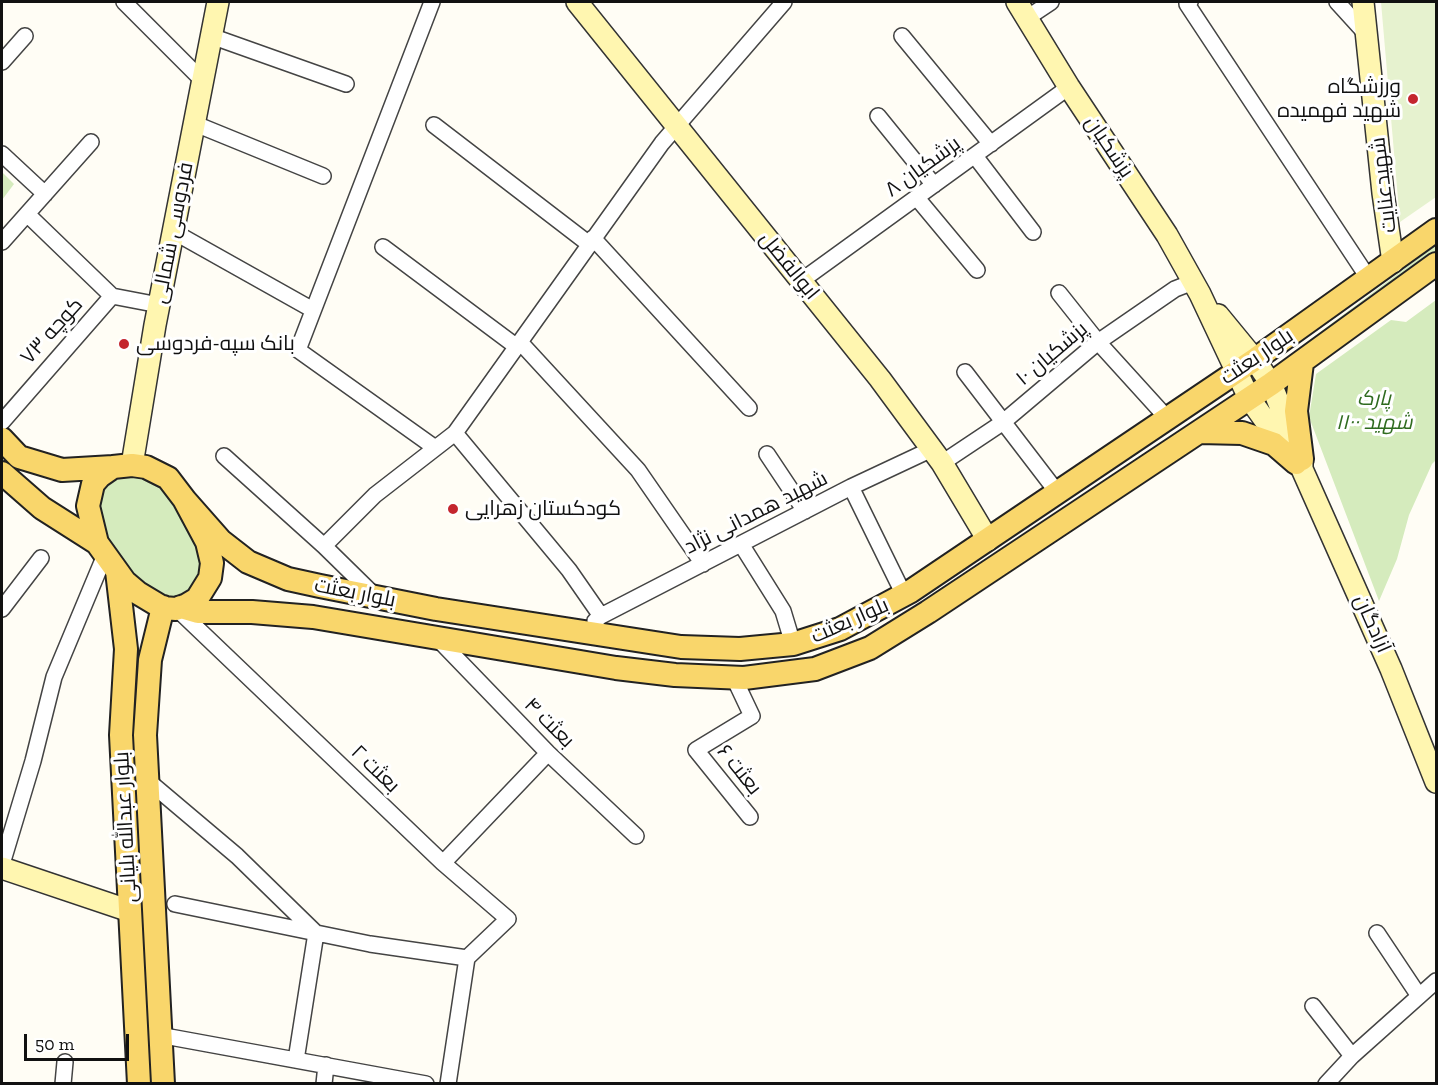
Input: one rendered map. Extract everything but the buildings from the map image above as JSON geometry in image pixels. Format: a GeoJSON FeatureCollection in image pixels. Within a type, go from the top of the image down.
{"type":"FeatureCollection","features":[{"type":"Feature","properties":{"kind":"main road","name":"بلوار بعثت"},"geometry":{"type":"LineString","coordinates":[[184,499],[221,541],[248,562],[288,579],[377,598],[584,632],[711,649],[759,649],[793,644],[840,629],[904,596],[1245,366],[1437,230]]}},
{"type":"Feature","properties":{"kind":"main road","name":"بلوار بعثت"},"geometry":{"type":"LineString","coordinates":[[173,607],[198,612],[292,614],[616,668],[734,678],[763,678],[807,671],[843,660],[886,639],[1302,363],[1437,264]]}},
{"type":"Feature","properties":{"kind":"main road"},"geometry":{"type":"LineString","coordinates":[[1300,464],[1296,411],[1302,363]]}},
{"type":"Feature","properties":{"kind":"main road"},"geometry":{"type":"LineString","coordinates":[[1199,432],[1242,433],[1274,444],[1300,464]]}},
{"type":"Feature","properties":{"kind":"main road"},"geometry":{"type":"LineString","coordinates":[[2,439],[20,457],[62,470],[122,466],[159,473],[168,478],[184,499],[207,542],[212,563],[210,578],[204,590],[197,599],[173,607],[132,589],[106,556],[42,508],[3,475]]}},
{"type":"Feature","properties":{"kind":"main road"},"geometry":{"type":"LineString","coordinates":[[3,475],[11,477],[20,471],[20,457]]}},
{"type":"Feature","properties":{"kind":"main road"},"geometry":{"type":"LineString","coordinates":[[106,556],[89,513],[90,494],[100,476],[122,466]]}},
{"type":"Feature","properties":{"kind":"main road","name":"بلوار عبدالله بلیانی"},"geometry":{"type":"LineString","coordinates":[[106,556],[126,649],[121,735],[139,1083]]}},
{"type":"Feature","properties":{"kind":"main road","name":"بلوار عبدالله بلیانی"},"geometry":{"type":"LineString","coordinates":[[163,1083],[147,780],[147,693],[150,660],[173,607]]}},
{"type":"Feature","properties":{"kind":"street"},"geometry":{"type":"LineString","coordinates":[[124,2],[202,80]]}},
{"type":"Feature","properties":{"kind":"street","name":"فردوسی شمالی"},"geometry":{"type":"LineString","coordinates":[[122,466],[159,305],[218,2]]}},
{"type":"Feature","properties":{"kind":"street"},"geometry":{"type":"LineString","coordinates":[[432,2],[298,350],[434,447]]}},
{"type":"Feature","properties":{"kind":"street","name":"ابوالفضل"},"geometry":{"type":"LineString","coordinates":[[577,2],[880,379],[937,456],[988,540]]}},
{"type":"Feature","properties":{"kind":"street"},"geometry":{"type":"LineString","coordinates":[[324,546],[375,495],[455,433],[662,143],[784,2]]}},
{"type":"Feature","properties":{"kind":"street"},"geometry":{"type":"LineString","coordinates":[[1022,10],[1051,2]]}},
{"type":"Feature","properties":{"kind":"street"},"geometry":{"type":"LineString","coordinates":[[1190,2],[1187,4],[1369,279]]}},
{"type":"Feature","properties":{"kind":"street"},"geometry":{"type":"LineString","coordinates":[[1337,2],[1368,37]]}},
{"type":"Feature","properties":{"kind":"street","name":"شهیدعنایت"},"geometry":{"type":"LineString","coordinates":[[1363,2],[1383,193],[1393,262]]}},
{"type":"Feature","properties":{"kind":"street","name":"پزشکیان"},"geometry":{"type":"LineString","coordinates":[[1022,10],[1069,87],[1167,235],[1196,288],[1245,366],[1271,384],[1300,464]]}},
{"type":"Feature","properties":{"kind":"street"},"geometry":{"type":"LineString","coordinates":[[2,62],[25,36]]}},
{"type":"Feature","properties":{"kind":"street"},"geometry":{"type":"LineString","coordinates":[[211,36],[346,84]]}},
{"type":"Feature","properties":{"kind":"street"},"geometry":{"type":"LineString","coordinates":[[902,36],[991,144]]}},
{"type":"Feature","properties":{"kind":"street","name":"پزشکیان ۸"},"geometry":{"type":"LineString","coordinates":[[801,281],[1069,87]]}},
{"type":"Feature","properties":{"kind":"street"},"geometry":{"type":"LineString","coordinates":[[879,116],[934,185]]}},
{"type":"Feature","properties":{"kind":"street"},"geometry":{"type":"LineString","coordinates":[[194,123],[323,176]]}},
{"type":"Feature","properties":{"kind":"street"},"geometry":{"type":"LineString","coordinates":[[434,125],[591,241],[749,408]]}},
{"type":"Feature","properties":{"kind":"street"},"geometry":{"type":"LineString","coordinates":[[2,242],[91,142]]}},
{"type":"Feature","properties":{"kind":"street"},"geometry":{"type":"LineString","coordinates":[[2,154],[45,194]]}},
{"type":"Feature","properties":{"kind":"street"},"geometry":{"type":"LineString","coordinates":[[975,156],[1033,232]]}},
{"type":"Feature","properties":{"kind":"street"},"geometry":{"type":"LineString","coordinates":[[917,198],[977,270]]}},
{"type":"Feature","properties":{"kind":"street"},"geometry":{"type":"LineString","coordinates":[[27,214],[112,296],[159,305]]}},
{"type":"Feature","properties":{"kind":"street"},"geometry":{"type":"LineString","coordinates":[[174,232],[313,310]]}},
{"type":"Feature","properties":{"kind":"street"},"geometry":{"type":"LineString","coordinates":[[383,247],[519,345],[638,470],[703,564]]}},
{"type":"Feature","properties":{"kind":"street","name":"پزشکیان ۱۰"},"geometry":{"type":"LineString","coordinates":[[937,456],[1002,423],[1098,342],[1175,289],[1196,288]]}},
{"type":"Feature","properties":{"kind":"street"},"geometry":{"type":"LineString","coordinates":[[1059,293],[1098,342],[1167,418]]}},
{"type":"Feature","properties":{"kind":"street","name":"کوچه ۷۳"},"geometry":{"type":"LineString","coordinates":[[2,422],[112,296]]}},
{"type":"Feature","properties":{"kind":"street","name":"پزشکیان"},"geometry":{"type":"LineString","coordinates":[[1245,366],[1249,398],[1300,464]]}},
{"type":"Feature","properties":{"kind":"street"},"geometry":{"type":"LineString","coordinates":[[965,372],[1002,423],[1058,492]]}},
{"type":"Feature","properties":{"kind":"street"},"geometry":{"type":"LineString","coordinates":[[455,433],[569,570],[601,616]]}},
{"type":"Feature","properties":{"kind":"street"},"geometry":{"type":"LineString","coordinates":[[767,454],[805,511]]}},
{"type":"Feature","properties":{"kind":"street"},"geometry":{"type":"LineString","coordinates":[[224,456],[324,546],[377,598]]}},
{"type":"Feature","properties":{"kind":"street","name":"شهید همدانی نژاد"},"geometry":{"type":"LineString","coordinates":[[584,632],[601,616],[851,487],[937,456]]}},
{"type":"Feature","properties":{"kind":"street","name":"آزادگان"},"geometry":{"type":"LineString","coordinates":[[1300,464],[1391,669],[1437,782]]}},
{"type":"Feature","properties":{"kind":"street"},"geometry":{"type":"LineString","coordinates":[[851,487],[904,596]]}},
{"type":"Feature","properties":{"kind":"street"},"geometry":{"type":"LineString","coordinates":[[741,544],[783,611],[793,644]]}},
{"type":"Feature","properties":{"kind":"street"},"geometry":{"type":"LineString","coordinates":[[106,556],[54,677],[33,761],[2,866],[130,911]]}},
{"type":"Feature","properties":{"kind":"street"},"geometry":{"type":"LineString","coordinates":[[3,605],[41,558]]}},
{"type":"Feature","properties":{"kind":"street","name":"بعثت ۲"},"geometry":{"type":"LineString","coordinates":[[173,607],[443,863],[508,919],[467,958]]}},
{"type":"Feature","properties":{"kind":"street","name":"بعثت ۴"},"geometry":{"type":"LineString","coordinates":[[436,638],[548,753],[636,836]]}},
{"type":"Feature","properties":{"kind":"street","name":"بعثت ۶"},"geometry":{"type":"LineString","coordinates":[[734,678],[752,716],[696,750],[750,817]]}},
{"type":"Feature","properties":{"kind":"street"},"geometry":{"type":"LineString","coordinates":[[443,863],[548,753]]}},
{"type":"Feature","properties":{"kind":"street"},"geometry":{"type":"LineString","coordinates":[[147,780],[237,856],[316,933]]}},
{"type":"Feature","properties":{"kind":"street"},"geometry":{"type":"LineString","coordinates":[[175,904],[316,933],[467,958],[448,1083]]}},
{"type":"Feature","properties":{"kind":"street"},"geometry":{"type":"LineString","coordinates":[[296,1060],[316,933]]}},
{"type":"Feature","properties":{"kind":"street"},"geometry":{"type":"LineString","coordinates":[[1377,933],[1419,996]]}},
{"type":"Feature","properties":{"kind":"street"},"geometry":{"type":"LineString","coordinates":[[1326,1083],[1352,1056],[1437,981]]}},
{"type":"Feature","properties":{"kind":"street"},"geometry":{"type":"LineString","coordinates":[[1312,1006],[1352,1056]]}},
{"type":"Feature","properties":{"kind":"street"},"geometry":{"type":"LineString","coordinates":[[159,1035],[426,1083]]}},
{"type":"Feature","properties":{"kind":"street"},"geometry":{"type":"LineString","coordinates":[[63,1083],[65,1062]]}},
{"type":"Feature","properties":{"kind":"street"},"geometry":{"type":"LineString","coordinates":[[324,1083],[326,1065]]}},
{"type":"Feature","properties":{"kind":"green space","name":"ورزشگاه شهید فهمیده"},"geometry":{"type":"Polygon","coordinates":[[[1381,2],[1436,2],[1436,197],[1400,222],[1381,2]]]}},
{"type":"Feature","properties":{"kind":"green space"},"geometry":{"type":"Polygon","coordinates":[[[2,172],[14,184],[2,200],[2,172]]]}},
{"type":"Feature","properties":{"kind":"green space"},"geometry":{"type":"Polygon","coordinates":[[[1436,245],[1436,254],[1295,354],[1295,351],[1436,245]]]}},
{"type":"Feature","properties":{"kind":"green space","name":"پارک ۱۱۰۰ شهید"},"geometry":{"type":"Polygon","coordinates":[[[1436,300],[1436,460],[1432,464],[1409,515],[1397,559],[1379,601],[1309,417],[1316,374],[1391,320],[1406,322],[1436,300]]]}},
{"type":"Feature","properties":{"kind":"green space"},"geometry":{"type":"Polygon","coordinates":[[[116,472],[161,480],[203,554],[200,583],[181,598],[162,597],[130,574],[103,531],[97,515],[102,483],[116,472]]]}},
{"type":"Feature","properties":{"kind":"place","name":"ورزشگاه شهید فهمیده"},"geometry":{"type":"Point","coordinates":[1413,99]}},
{"type":"Feature","properties":{"kind":"place","name":"بانک سپه-فردوسی"},"geometry":{"type":"Point","coordinates":[124,344]}},
{"type":"Feature","properties":{"kind":"place","name":"کودکستان زهرایی"},"geometry":{"type":"Point","coordinates":[453,509]}}]}
